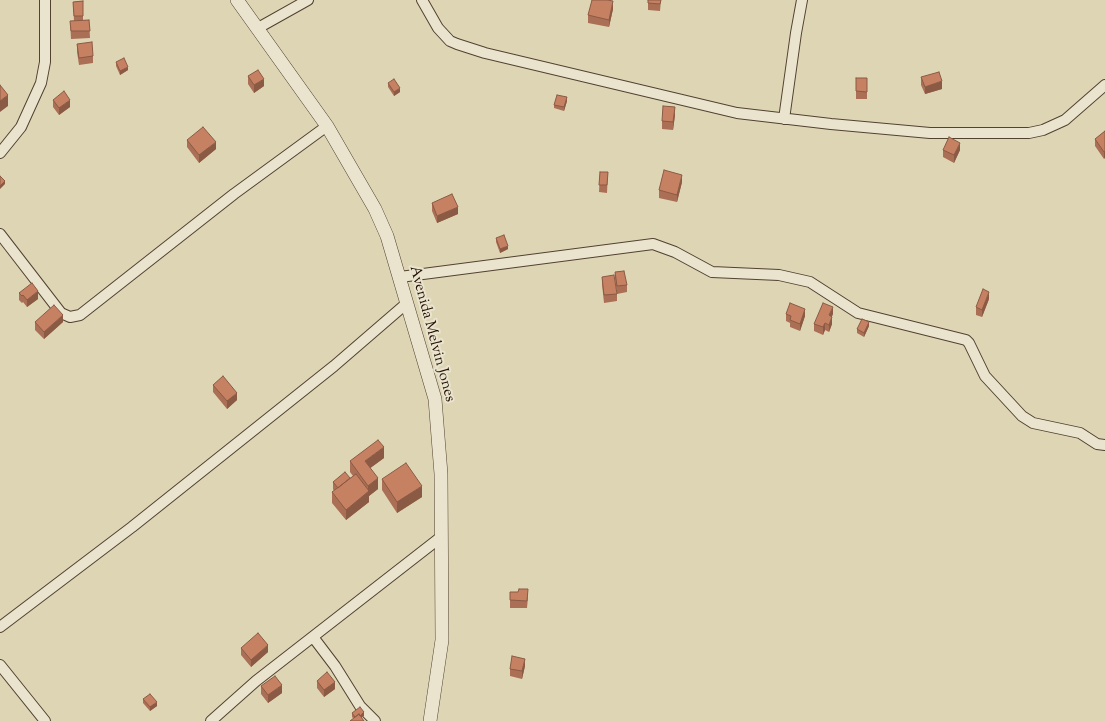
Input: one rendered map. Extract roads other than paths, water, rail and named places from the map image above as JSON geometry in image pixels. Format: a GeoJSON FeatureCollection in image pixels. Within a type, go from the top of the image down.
{"type":"FeatureCollection","features":[{"type":"Feature","properties":{"kind":"street"},"geometry":{"type":"LineString","coordinates":[[0,153],[21,127],[41,83],[45,62],[45,0]]}},
{"type":"Feature","properties":{"kind":"street","name":"Avenida Melvin Jones"},"geometry":{"type":"LineString","coordinates":[[236,0],[258,28],[327,126],[375,209],[387,236],[400,277],[435,399],[441,474],[442,640],[430,721]]}},
{"type":"Feature","properties":{"kind":"street"},"geometry":{"type":"LineString","coordinates":[[258,28],[308,0]]}},
{"type":"Feature","properties":{"kind":"street"},"geometry":{"type":"LineString","coordinates":[[422,0],[438,28],[450,41],[457,44],[485,53],[737,113],[784,119],[930,133],[1029,133],[1043,130],[1065,120],[1105,86]]}},
{"type":"Feature","properties":{"kind":"street"},"geometry":{"type":"LineString","coordinates":[[784,119],[802,0]]}},
{"type":"Feature","properties":{"kind":"street"},"geometry":{"type":"LineString","coordinates":[[0,234],[61,313],[70,317],[80,315],[234,194],[327,126]]}},
{"type":"Feature","properties":{"kind":"street"},"geometry":{"type":"LineString","coordinates":[[400,277],[653,244],[675,252],[712,272],[779,275],[810,282],[858,313],[966,340],[969,343],[985,376],[1022,416],[1033,423],[1080,433],[1097,444],[1105,445]]}},
{"type":"Feature","properties":{"kind":"street"},"geometry":{"type":"LineString","coordinates":[[0,627],[132,527],[334,366],[407,303]]}},
{"type":"Feature","properties":{"kind":"street"},"geometry":{"type":"LineString","coordinates":[[211,721],[256,681],[441,537]]}},
{"type":"Feature","properties":{"kind":"street"},"geometry":{"type":"LineString","coordinates":[[313,637],[335,666],[360,706],[375,721]]}},
{"type":"Feature","properties":{"kind":"street"},"geometry":{"type":"LineString","coordinates":[[0,665],[45,721]]}}]}
